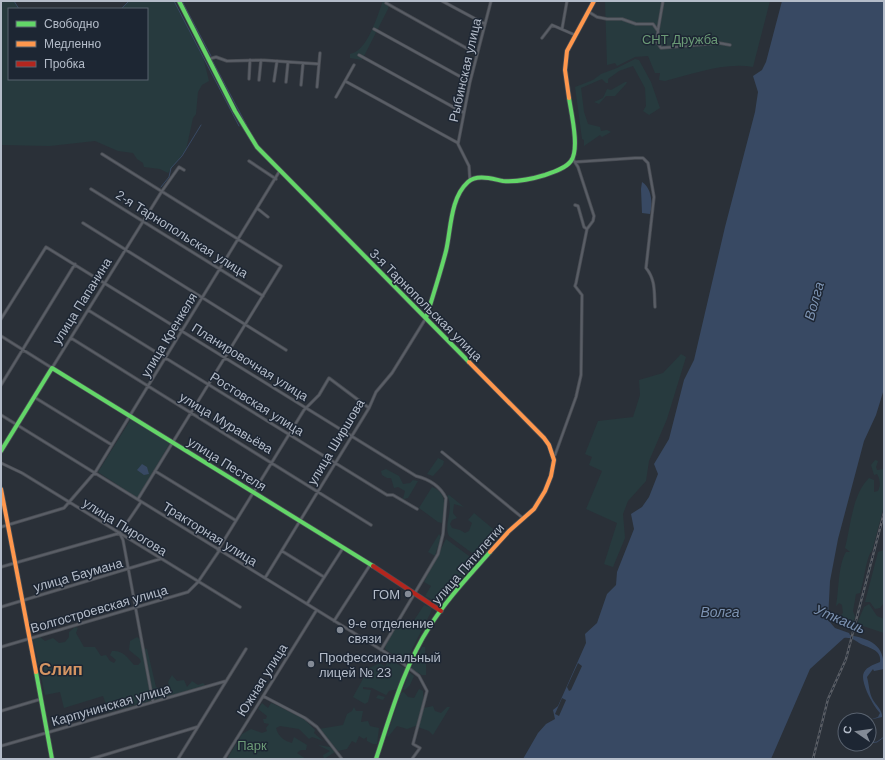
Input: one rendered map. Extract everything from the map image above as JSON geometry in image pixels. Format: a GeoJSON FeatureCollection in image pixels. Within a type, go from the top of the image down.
{"type":"FeatureCollection","features":[{"type":"Feature","properties":{"kind":"street","name":"3-я Тарнопольская улица"},"geometry":{"type":"LineString","coordinates":[[179,1],[249,136],[260,151],[544,438],[552,447],[555,455]]}},
{"type":"Feature","properties":{"kind":"street"},"geometry":{"type":"LineString","coordinates":[[442,1],[485,24]]}},
{"type":"Feature","properties":{"kind":"street","name":"Рыбинская улица"},"geometry":{"type":"LineString","coordinates":[[458,144],[470,82],[491,1]]}},
{"type":"Feature","properties":{"kind":"street"},"geometry":{"type":"LineString","coordinates":[[562,29],[567,1]]}},
{"type":"Feature","properties":{"kind":"street"},"geometry":{"type":"LineString","coordinates":[[555,455],[558,452],[576,396],[581,375],[583,351],[581,322],[582,295],[575,286],[587,229],[593,221],[594,216],[574,161],[574,140],[564,68],[566,58],[575,35],[594,1]]}},
{"type":"Feature","properties":{"kind":"street"},"geometry":{"type":"LineString","coordinates":[[663,1],[657,42],[661,48],[719,42],[730,44]]}},
{"type":"Feature","properties":{"kind":"street"},"geometry":{"type":"LineString","coordinates":[[386,3],[478,54]]}},
{"type":"Feature","properties":{"kind":"street"},"geometry":{"type":"LineString","coordinates":[[589,12],[597,17],[607,19],[622,19],[636,24],[653,24],[658,31]]}},
{"type":"Feature","properties":{"kind":"street"},"geometry":{"type":"LineString","coordinates":[[542,38],[552,25],[575,35]]}},
{"type":"Feature","properties":{"kind":"street"},"geometry":{"type":"LineString","coordinates":[[374,29],[470,82]]}},
{"type":"Feature","properties":{"kind":"street"},"geometry":{"type":"LineString","coordinates":[[317,87],[320,53]]}},
{"type":"Feature","properties":{"kind":"street"},"geometry":{"type":"LineString","coordinates":[[359,55],[464,113]]}},
{"type":"Feature","properties":{"kind":"street"},"geometry":{"type":"LineString","coordinates":[[209,59],[216,57],[227,61],[261,60],[319,64]]}},
{"type":"Feature","properties":{"kind":"street"},"geometry":{"type":"LineString","coordinates":[[248,79],[250,60]]}},
{"type":"Feature","properties":{"kind":"street"},"geometry":{"type":"LineString","coordinates":[[259,80],[261,60]]}},
{"type":"Feature","properties":{"kind":"street"},"geometry":{"type":"LineString","coordinates":[[274,81],[277,61]]}},
{"type":"Feature","properties":{"kind":"street"},"geometry":{"type":"LineString","coordinates":[[286,82],[288,62]]}},
{"type":"Feature","properties":{"kind":"street"},"geometry":{"type":"LineString","coordinates":[[301,85],[303,63]]}},
{"type":"Feature","properties":{"kind":"street"},"geometry":{"type":"LineString","coordinates":[[336,97],[354,65]]}},
{"type":"Feature","properties":{"kind":"street"},"geometry":{"type":"LineString","coordinates":[[345,81],[458,144],[469,166],[470,181]]}},
{"type":"Feature","properties":{"kind":"street"},"geometry":{"type":"LineString","coordinates":[[102,154],[281,266],[137,500]]}},
{"type":"Feature","properties":{"kind":"street"},"geometry":{"type":"LineString","coordinates":[[426,318],[446,249],[454,212],[461,192],[470,181],[478,179],[509,181],[527,179],[562,167],[574,161],[635,158],[643,158],[648,163],[654,197],[646,268],[650,272],[655,290],[655,308]]}},
{"type":"Feature","properties":{"kind":"street"},"geometry":{"type":"LineString","coordinates":[[249,161],[276,178]]}},
{"type":"Feature","properties":{"kind":"street","name":"улица Папанина"},"geometry":{"type":"LineString","coordinates":[[1,451],[162,191],[179,167],[184,170]]}},
{"type":"Feature","properties":{"kind":"street","name":"улица Кренкеля"},"geometry":{"type":"LineString","coordinates":[[1,527],[64,508],[94,473],[280,172]]}},
{"type":"Feature","properties":{"kind":"street","name":"2-я Тарнопольская улица"},"geometry":{"type":"LineString","coordinates":[[90,189],[221,268],[263,296]]}},
{"type":"Feature","properties":{"kind":"street"},"geometry":{"type":"LineString","coordinates":[[575,204],[578,206],[584,226],[587,229]]}},
{"type":"Feature","properties":{"kind":"street"},"geometry":{"type":"LineString","coordinates":[[258,209],[268,217]]}},
{"type":"Feature","properties":{"kind":"street"},"geometry":{"type":"LineString","coordinates":[[83,223],[286,350]]}},
{"type":"Feature","properties":{"kind":"street","name":"Планировочная улица"},"geometry":{"type":"LineString","coordinates":[[1,319],[46,247],[416,476],[423,476],[444,493],[447,504],[440,548],[415,593]]}},
{"type":"Feature","properties":{"kind":"street"},"geometry":{"type":"LineString","coordinates":[[1,385],[75,264]]}},
{"type":"Feature","properties":{"kind":"street","name":"Ростовская улица"},"geometry":{"type":"LineString","coordinates":[[88,310],[334,463],[387,495],[393,495],[417,509]]}},
{"type":"Feature","properties":{"kind":"street","name":"улица Ширшова"},"geometry":{"type":"LineString","coordinates":[[265,578],[369,408],[376,392],[392,373],[426,318]]}},
{"type":"Feature","properties":{"kind":"street","name":"улица Пестеля"},"geometry":{"type":"LineString","coordinates":[[1,336],[343,548],[441,611]]}},
{"type":"Feature","properties":{"kind":"street","name":"улица Муравьёва"},"geometry":{"type":"LineString","coordinates":[[71,338],[371,525]]}},
{"type":"Feature","properties":{"kind":"street","name":"Волгостроевская улица"},"geometry":{"type":"LineString","coordinates":[[1,647],[188,592],[198,582],[289,434],[306,408],[319,395],[329,378],[344,387],[369,408]]}},
{"type":"Feature","properties":{"kind":"street"},"geometry":{"type":"LineString","coordinates":[[34,397],[112,445]]}},
{"type":"Feature","properties":{"kind":"street","name":"Тракторная улица"},"geometry":{"type":"LineString","coordinates":[[1,415],[401,662],[419,676],[427,692],[412,744],[420,748],[412,759]]}},
{"type":"Feature","properties":{"kind":"street"},"geometry":{"type":"LineString","coordinates":[[442,452],[524,519]]}},
{"type":"Feature","properties":{"kind":"street","name":"улица Пятилетки"},"geometry":{"type":"LineString","coordinates":[[376,759],[408,668],[426,631],[499,542],[534,509],[543,494],[553,466],[555,455]]}},
{"type":"Feature","properties":{"kind":"street","name":"улица Пирогова"},"geometry":{"type":"LineString","coordinates":[[1,463],[22,473],[68,503],[120,533],[240,607]]}},
{"type":"Feature","properties":{"kind":"street"},"geometry":{"type":"LineString","coordinates":[[155,471],[235,520]]}},
{"type":"Feature","properties":{"kind":"street"},"geometry":{"type":"LineString","coordinates":[[1,489],[52,759]]}},
{"type":"Feature","properties":{"kind":"street"},"geometry":{"type":"LineString","coordinates":[[1,567],[120,533],[141,502]]}},
{"type":"Feature","properties":{"kind":"street"},"geometry":{"type":"LineString","coordinates":[[120,533],[124,540],[153,702]]}},
{"type":"Feature","properties":{"kind":"street"},"geometry":{"type":"LineString","coordinates":[[307,604],[343,548]]}},
{"type":"Feature","properties":{"kind":"street"},"geometry":{"type":"LineString","coordinates":[[282,551],[324,577]]}},
{"type":"Feature","properties":{"kind":"street","name":"улица Баумана"},"geometry":{"type":"LineString","coordinates":[[1,607],[129,570],[160,559]]}},
{"type":"Feature","properties":{"kind":"street"},"geometry":{"type":"LineString","coordinates":[[334,621],[370,565]]}},
{"type":"Feature","properties":{"kind":"street"},"geometry":{"type":"LineString","coordinates":[[381,650],[415,593]]}},
{"type":"Feature","properties":{"kind":"street","name":"Южная улица"},"geometry":{"type":"LineString","coordinates":[[224,759],[316,610]]}},
{"type":"Feature","properties":{"kind":"street"},"geometry":{"type":"LineString","coordinates":[[178,759],[246,649]]}},
{"type":"Feature","properties":{"kind":"street","name":"Карпунинская улица"},"geometry":{"type":"LineString","coordinates":[[1,746],[226,681]]}},
{"type":"Feature","properties":{"kind":"street"},"geometry":{"type":"LineString","coordinates":[[263,696],[304,718],[317,727],[342,759]]}},
{"type":"Feature","properties":{"kind":"street"},"geometry":{"type":"LineString","coordinates":[[1,711],[41,700]]}},
{"type":"Feature","properties":{"kind":"street"},"geometry":{"type":"LineString","coordinates":[[91,759],[197,727]]}},
{"type":"Feature","properties":{"kind":"green space"},"geometry":{"type":"Polygon","coordinates":[[[1,1],[14,1],[18,8],[8,8],[8,80],[148,80],[148,8],[122,8],[129,1],[174,1],[203,57],[209,81],[202,85],[198,92],[196,114],[193,118],[186,150],[168,173],[160,169],[144,167],[143,163],[137,159],[133,153],[118,151],[95,141],[50,146],[1,145],[1,1]]]}},
{"type":"Feature","properties":{"kind":"green space"},"geometry":{"type":"Polygon","coordinates":[[[383,1],[389,1],[388,9],[362,60],[350,58],[350,54],[362,47],[367,40],[375,24],[383,1]]]}},
{"type":"Feature","properties":{"kind":"green space","name":"СНТ Дружба"},"geometry":{"type":"Polygon","coordinates":[[[605,1],[770,1],[753,67],[720,67],[665,81],[659,80],[660,73],[655,73],[648,56],[635,57],[617,66],[615,63],[607,65],[605,1]]]}},
{"type":"Feature","properties":{"kind":"green space"},"geometry":{"type":"Polygon","coordinates":[[[635,59],[639,60],[651,82],[660,108],[649,115],[643,111],[646,106],[645,88],[633,66],[619,71],[608,79],[608,83],[602,79],[581,88],[584,112],[588,124],[600,127],[601,131],[607,130],[611,132],[602,137],[600,135],[584,146],[575,87],[593,80],[601,74],[635,59]]]}},
{"type":"Feature","properties":{"kind":"green space"},"geometry":{"type":"Polygon","coordinates":[[[627,82],[615,96],[606,96],[599,104],[594,102],[603,98],[607,89],[611,90],[627,82]]]}},
{"type":"Feature","properties":{"kind":"green space"},"geometry":{"type":"Polygon","coordinates":[[[681,354],[686,357],[667,419],[649,461],[646,481],[628,501],[623,514],[625,538],[613,567],[604,564],[617,523],[586,509],[602,471],[589,465],[592,457],[585,454],[598,421],[633,417],[640,395],[639,380],[663,373],[681,354]]]}},
{"type":"Feature","properties":{"kind":"green space"},"geometry":{"type":"Polygon","coordinates":[[[131,419],[170,443],[138,497],[98,472],[131,419]]]}},
{"type":"Feature","properties":{"kind":"green space"},"geometry":{"type":"Polygon","coordinates":[[[438,458],[444,461],[443,465],[433,476],[427,474],[438,458]]]}},
{"type":"Feature","properties":{"kind":"green space"},"geometry":{"type":"Polygon","coordinates":[[[875,460],[878,461],[876,467],[877,470],[884,469],[884,506],[872,551],[868,558],[860,593],[856,594],[853,611],[855,617],[852,626],[838,618],[843,613],[842,605],[839,603],[836,606],[840,571],[843,557],[846,552],[850,552],[845,548],[853,511],[859,493],[869,478],[874,480],[874,492],[878,491],[879,489],[879,478],[877,474],[874,475],[871,465],[875,460]]]}},
{"type":"Feature","properties":{"kind":"green space"},"geometry":{"type":"Polygon","coordinates":[[[386,469],[399,476],[403,484],[410,483],[413,480],[418,481],[408,498],[403,499],[405,491],[398,487],[394,488],[391,478],[387,478],[382,475],[381,471],[386,469]]]}},
{"type":"Feature","properties":{"kind":"green space"},"geometry":{"type":"Polygon","coordinates":[[[432,487],[441,493],[443,497],[444,507],[442,523],[438,522],[419,508],[432,487]]]}},
{"type":"Feature","properties":{"kind":"green space"},"geometry":{"type":"Polygon","coordinates":[[[449,495],[464,507],[454,504],[453,513],[457,518],[452,520],[450,524],[452,528],[465,533],[469,531],[472,523],[468,520],[474,513],[498,533],[481,556],[476,556],[449,536],[447,527],[450,505],[447,496],[449,495]]]}},
{"type":"Feature","properties":{"kind":"green space"},"geometry":{"type":"Polygon","coordinates":[[[439,534],[441,537],[435,556],[428,552],[439,534]]]}},
{"type":"Feature","properties":{"kind":"green space"},"geometry":{"type":"Polygon","coordinates":[[[446,539],[473,559],[473,565],[442,603],[425,596],[431,586],[424,582],[446,539]]]}},
{"type":"Feature","properties":{"kind":"green space"},"geometry":{"type":"Polygon","coordinates":[[[884,550],[884,611],[883,604],[880,608],[875,609],[870,602],[865,602],[878,552],[884,550]]]}},
{"type":"Feature","properties":{"kind":"green space"},"geometry":{"type":"Polygon","coordinates":[[[869,604],[877,616],[884,619],[884,633],[860,625],[856,626],[864,607],[869,604]]]}},
{"type":"Feature","properties":{"kind":"green space"},"geometry":{"type":"Polygon","coordinates":[[[424,605],[432,608],[430,614],[409,655],[404,661],[401,660],[385,649],[386,643],[400,621],[411,625],[424,605]]]}},
{"type":"Feature","properties":{"kind":"green space"},"geometry":{"type":"Polygon","coordinates":[[[75,627],[78,628],[76,633],[84,647],[95,647],[101,656],[106,655],[110,661],[114,663],[116,660],[110,655],[112,651],[122,653],[134,665],[138,665],[141,662],[140,659],[129,650],[130,641],[137,637],[141,640],[143,648],[147,649],[156,687],[163,690],[164,688],[170,689],[168,682],[172,675],[177,681],[184,680],[187,687],[192,681],[198,685],[203,683],[206,686],[109,712],[103,696],[64,708],[60,692],[45,695],[33,639],[40,637],[45,641],[53,638],[59,643],[65,642],[69,637],[69,632],[75,627]]]}},
{"type":"Feature","properties":{"kind":"green space"},"geometry":{"type":"Polygon","coordinates":[[[422,647],[425,647],[423,660],[426,664],[426,675],[422,675],[411,669],[422,647]]]}},
{"type":"Feature","properties":{"kind":"green space"},"geometry":{"type":"Polygon","coordinates":[[[389,659],[406,669],[398,689],[389,691],[385,697],[386,695],[372,688],[363,687],[363,689],[371,690],[368,702],[365,704],[353,697],[369,668],[380,663],[385,667],[389,659]]]}},
{"type":"Feature","properties":{"kind":"green space"},"geometry":{"type":"Polygon","coordinates":[[[409,672],[414,676],[410,685],[405,690],[403,689],[409,672]]]}},
{"type":"Feature","properties":{"kind":"green space"},"geometry":{"type":"Polygon","coordinates":[[[419,689],[423,691],[424,708],[433,706],[435,711],[441,713],[447,707],[450,707],[433,735],[429,731],[415,726],[407,729],[397,726],[388,737],[387,735],[401,693],[404,692],[408,697],[414,698],[419,689]]]}},
{"type":"Feature","properties":{"kind":"green space"},"geometry":{"type":"Polygon","coordinates":[[[378,695],[385,697],[383,700],[376,698],[378,695]]]}},
{"type":"Feature","properties":{"kind":"green space","name":"Парк"},"geometry":{"type":"Polygon","coordinates":[[[262,703],[268,708],[271,703],[274,704],[304,719],[315,730],[314,733],[323,741],[312,737],[309,739],[299,729],[280,726],[276,728],[278,733],[286,741],[292,743],[294,737],[307,745],[306,750],[301,750],[297,753],[306,759],[227,759],[242,734],[251,729],[262,733],[267,731],[266,728],[269,724],[264,723],[263,719],[266,719],[267,716],[258,709],[262,703]]]}},
{"type":"Feature","properties":{"kind":"green space"},"geometry":{"type":"Polygon","coordinates":[[[354,707],[356,711],[363,711],[361,722],[368,721],[370,726],[379,728],[377,744],[367,741],[367,737],[364,739],[359,736],[356,743],[352,741],[347,749],[338,751],[319,729],[343,725],[347,714],[352,711],[354,707]]]}},
{"type":"Feature","properties":{"kind":"green space"},"geometry":{"type":"Polygon","coordinates":[[[318,745],[330,747],[335,752],[324,759],[323,755],[330,751],[318,745]]]}},
{"type":"Feature","properties":{"kind":"water","name":"Волга"},"geometry":{"type":"Polygon","coordinates":[[[782,1],[884,1],[884,389],[876,415],[864,441],[838,539],[830,581],[828,620],[835,628],[875,644],[882,654],[884,669],[874,671],[873,669],[867,677],[873,700],[880,710],[882,717],[877,718],[880,713],[867,692],[863,681],[863,676],[866,670],[880,662],[879,655],[874,650],[849,638],[844,638],[810,669],[771,759],[523,759],[538,733],[546,724],[555,719],[553,710],[558,706],[586,643],[585,634],[597,623],[607,594],[616,585],[617,572],[634,529],[631,514],[642,507],[649,497],[658,474],[654,464],[669,439],[684,380],[694,360],[725,227],[755,112],[758,92],[753,76],[762,70],[766,62],[782,1]]]}},
{"type":"Feature","properties":{"kind":"water"},"geometry":{"type":"Polygon","coordinates":[[[642,182],[650,192],[650,214],[642,213],[642,182]]]}},
{"type":"Feature","properties":{"kind":"water"},"geometry":{"type":"Polygon","coordinates":[[[142,464],[147,467],[149,474],[144,475],[137,470],[142,464]]]}},
{"type":"Feature","properties":{"kind":"pier"},"geometry":{"type":"Polygon","coordinates":[[[578,663],[582,666],[571,690],[569,691],[567,687],[578,663]]]}},
{"type":"Feature","properties":{"kind":"pier"},"geometry":{"type":"Polygon","coordinates":[[[562,698],[566,700],[559,716],[555,714],[562,698]]]}},
{"type":"Feature","properties":{"kind":"waterway"},"geometry":{"type":"LineString","coordinates":[[14,1],[18,8]]}},
{"type":"Feature","properties":{"kind":"waterway"},"geometry":{"type":"LineString","coordinates":[[122,8],[129,1]]}},
{"type":"Feature","properties":{"kind":"waterway"},"geometry":{"type":"LineString","coordinates":[[174,1],[239,126]]}},
{"type":"Feature","properties":{"kind":"waterway"},"geometry":{"type":"LineString","coordinates":[[182,1],[211,56]]}},
{"type":"Feature","properties":{"kind":"waterway"},"geometry":{"type":"LineString","coordinates":[[212,60],[247,126]]}},
{"type":"Feature","properties":{"kind":"waterway"},"geometry":{"type":"LineString","coordinates":[[161,187],[169,177],[171,168],[182,156],[201,125]]}},
{"type":"Feature","properties":{"kind":"waterway","name":"Уткашь"},"geometry":{"type":"LineString","coordinates":[[877,742],[884,737]]}},
{"type":"Feature","properties":{"kind":"railway"},"geometry":{"type":"LineString","coordinates":[[813,759],[828,699],[846,659],[884,513]]}},
{"type":"Feature","properties":{"kind":"traffic: fast"},"geometry":{"type":"LineString","coordinates":[[179,1],[235,111],[257,147],[469,362]]}},
{"type":"Feature","properties":{"kind":"traffic: fast"},"geometry":{"type":"LineString","coordinates":[[426,318],[446,251],[454,205],[462,189],[468,182],[476,178],[503,181],[524,180],[552,173],[563,168],[569,163],[574,155],[575,148],[573,121],[569,98]]}},
{"type":"Feature","properties":{"kind":"traffic: fast"},"geometry":{"type":"LineString","coordinates":[[1,451],[52,368],[373,566]]}},
{"type":"Feature","properties":{"kind":"traffic: fast"},"geometry":{"type":"LineString","coordinates":[[376,759],[405,674],[421,641],[444,606],[490,552]]}},
{"type":"Feature","properties":{"kind":"traffic: fast"},"geometry":{"type":"LineString","coordinates":[[36,672],[52,759]]}},
{"type":"Feature","properties":{"kind":"traffic: slow"},"geometry":{"type":"LineString","coordinates":[[569,98],[565,70],[567,51],[594,1]]}},
{"type":"Feature","properties":{"kind":"traffic: slow"},"geometry":{"type":"LineString","coordinates":[[469,362],[544,438],[549,445],[554,460],[551,476],[545,491],[534,509],[509,531],[490,552]]}},
{"type":"Feature","properties":{"kind":"traffic: slow"},"geometry":{"type":"LineString","coordinates":[[1,489],[36,672]]}},
{"type":"Feature","properties":{"kind":"traffic: jam"},"geometry":{"type":"LineString","coordinates":[[373,566],[441,611]]}},
{"type":"Feature","properties":{"kind":"place","name":"ГОМ"},"geometry":{"type":"Point","coordinates":[408,594]}},
{"type":"Feature","properties":{"kind":"place","name":"9-е отделение связи"},"geometry":{"type":"Point","coordinates":[340,630]}},
{"type":"Feature","properties":{"kind":"place","name":"Профессиональный лицей № 23"},"geometry":{"type":"Point","coordinates":[311,664]}},
{"type":"Feature","properties":{"kind":"district","name":"Слип"},"geometry":{"type":"Point","coordinates":[61,669]}}]}
